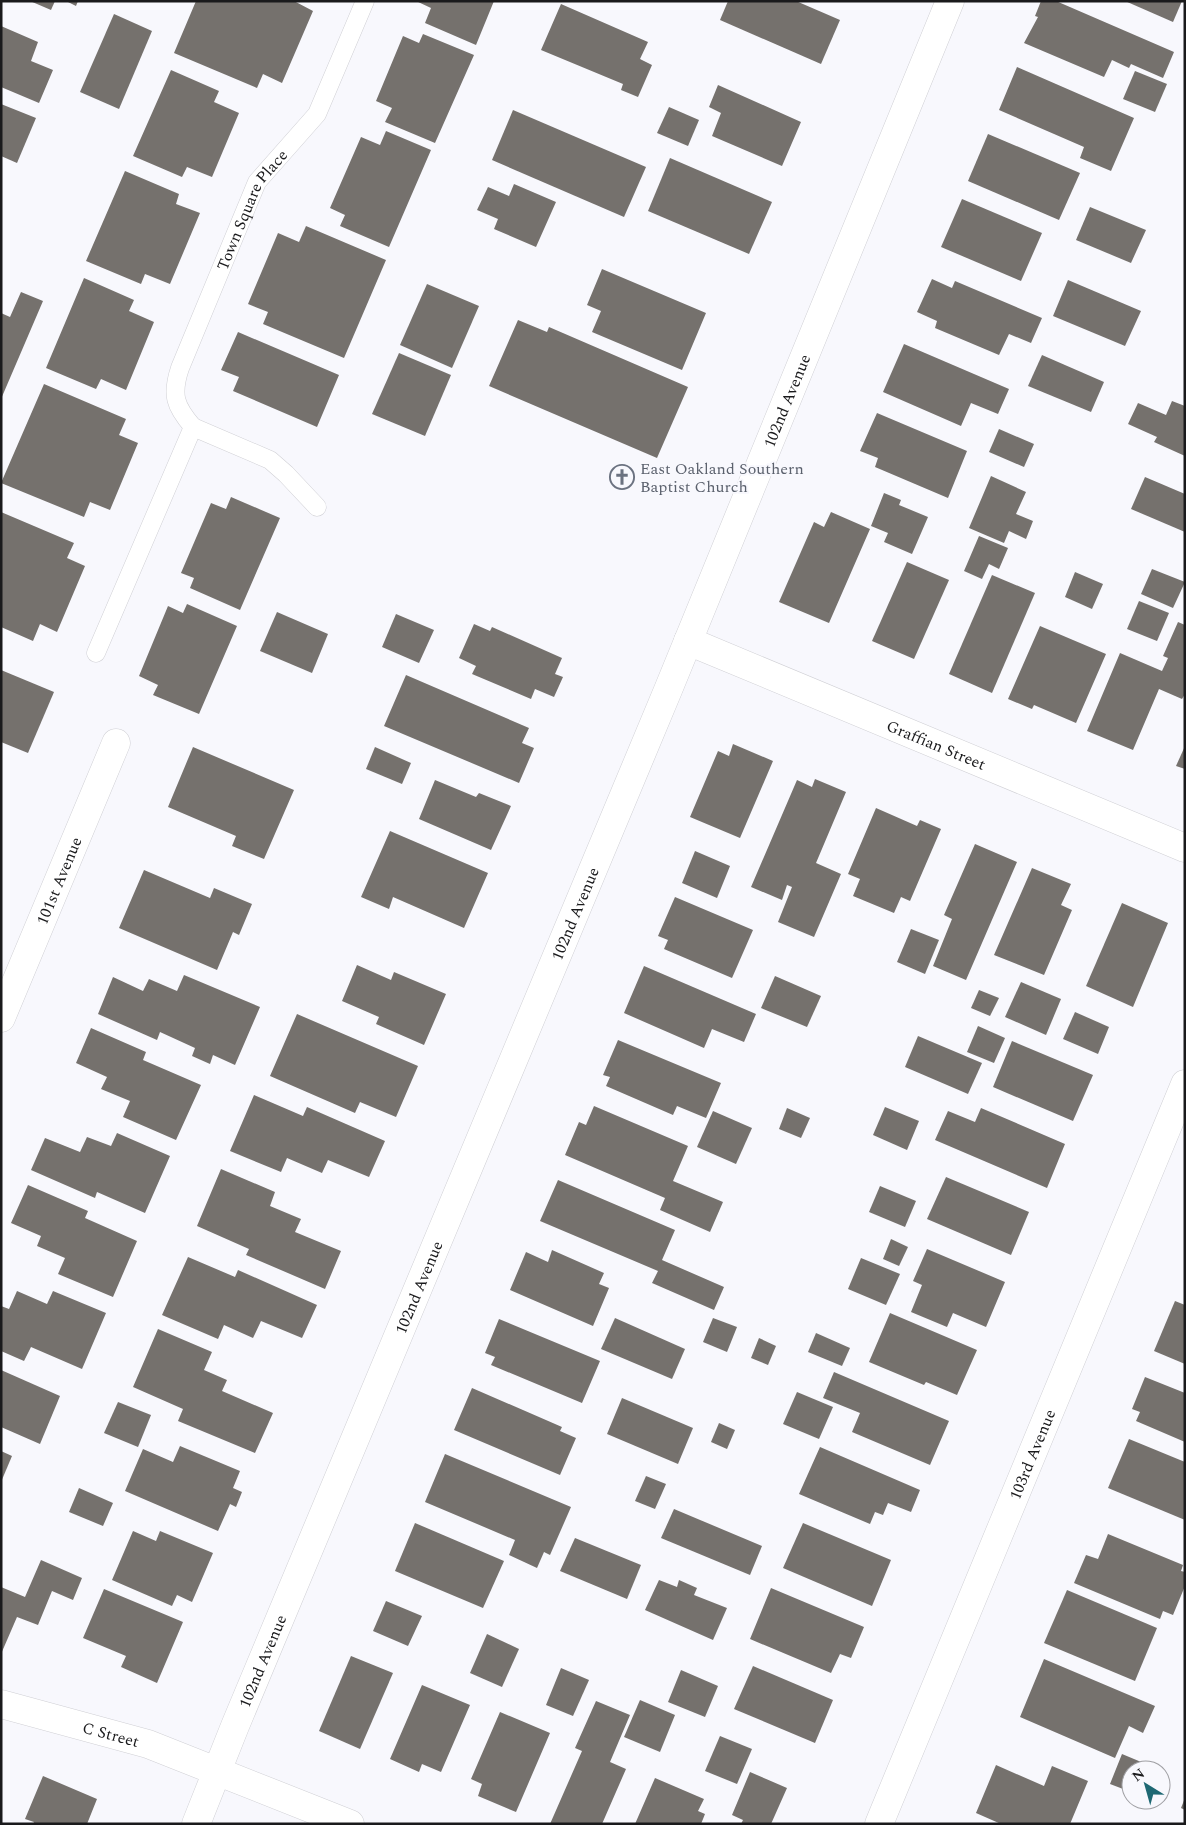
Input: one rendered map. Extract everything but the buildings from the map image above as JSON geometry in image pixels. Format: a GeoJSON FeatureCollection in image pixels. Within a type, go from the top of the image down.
{"type":"FeatureCollection","features":[{"type":"Feature","properties":{"kind":"street","name":"102nd Avenue"},"geometry":{"type":"LineString","coordinates":[[196,1824],[688,641],[950,1]]}},
{"type":"Feature","properties":{"kind":"street","name":"Graffian Street"},"geometry":{"type":"LineString","coordinates":[[688,641],[1185,848]]}},
{"type":"Feature","properties":{"kind":"street","name":"101st Avenue"},"geometry":{"type":"LineString","coordinates":[[1,1018],[116,743]]}},
{"type":"Feature","properties":{"kind":"street","name":"103rd Avenue"},"geometry":{"type":"LineString","coordinates":[[879,1824],[1185,1084]]}},
{"type":"Feature","properties":{"kind":"street","name":"C Street"},"geometry":{"type":"LineString","coordinates":[[1,1704],[148,1744],[350,1824]]}},
{"type":"Feature","properties":{"kind":"lane","name":"Town Square Place"},"geometry":{"type":"LineString","coordinates":[[193,427],[183,415],[176,401],[174,385],[180,368],[257,182],[317,114],[365,1]]}},
{"type":"Feature","properties":{"kind":"lane"},"geometry":{"type":"LineString","coordinates":[[96,653],[193,427],[270,460],[317,507]]}},
{"type":"Feature","properties":{"kind":"place","name":"East Oakland Southern Baptist Church"},"geometry":{"type":"Point","coordinates":[622,477]}}]}
